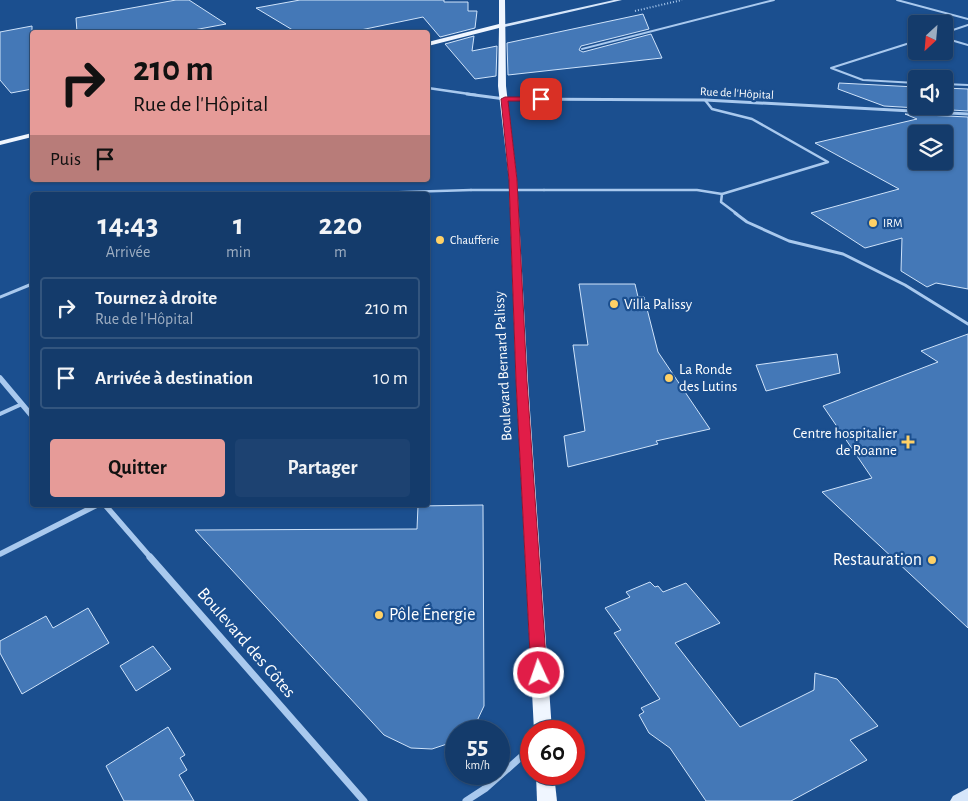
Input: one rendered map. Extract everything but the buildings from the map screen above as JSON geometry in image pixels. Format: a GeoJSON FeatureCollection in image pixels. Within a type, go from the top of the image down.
{"type":"FeatureCollection","features":[{"type":"Feature","properties":{"kind":"main road","name":"Boulevard Bernard Palissy"},"geometry":{"type":"LineString","coordinates":[[502,0],[500,26],[502,86],[513,180],[522,391],[542,720]]}},
{"type":"Feature","properties":{"kind":"main road"},"geometry":{"type":"LineString","coordinates":[[430,44],[500,26]]}},
{"type":"Feature","properties":{"kind":"main road"},"geometry":{"type":"LineString","coordinates":[[0,143],[30,136]]}},
{"type":"Feature","properties":{"kind":"main road"},"geometry":{"type":"LineString","coordinates":[[546,785],[547,801]]}},
{"type":"Feature","properties":{"kind":"street"},"geometry":{"type":"LineString","coordinates":[[500,26],[620,0]]}},
{"type":"Feature","properties":{"kind":"street","name":"Rue de l'Hôpital"},"geometry":{"type":"LineString","coordinates":[[430,88],[505,99],[705,100],[968,114]]}},
{"type":"Feature","properties":{"kind":"street"},"geometry":{"type":"LineString","coordinates":[[0,378],[30,414]]}},
{"type":"Feature","properties":{"kind":"street"},"geometry":{"type":"LineString","coordinates":[[0,554],[93,507]]}},
{"type":"Feature","properties":{"kind":"street","name":"Boulevard des Côtes"},"geometry":{"type":"LineString","coordinates":[[107,507],[364,801]]}},
{"type":"Feature","properties":{"kind":"street"},"geometry":{"type":"LineString","coordinates":[[466,801],[486,788],[520,758]]}},
{"type":"Feature","properties":{"kind":"street"},"geometry":{"type":"LineString","coordinates":[[958,801],[968,795]]}},
{"type":"Feature","properties":{"kind":"lane"},"geometry":{"type":"LineString","coordinates":[[582,49],[774,0]]}},
{"type":"Feature","properties":{"kind":"lane"},"geometry":{"type":"LineString","coordinates":[[897,0],[968,19]]}},
{"type":"Feature","properties":{"kind":"lane"},"geometry":{"type":"LineString","coordinates":[[953,29],[968,25]]}},
{"type":"Feature","properties":{"kind":"lane"},"geometry":{"type":"LineString","coordinates":[[953,41],[968,45]]}},
{"type":"Feature","properties":{"kind":"lane"},"geometry":{"type":"LineString","coordinates":[[908,44],[831,68],[863,80],[908,83]]}},
{"type":"Feature","properties":{"kind":"lane"},"geometry":{"type":"LineString","coordinates":[[953,84],[968,85]]}},
{"type":"Feature","properties":{"kind":"lane"},"geometry":{"type":"LineString","coordinates":[[406,192],[471,190],[697,190],[722,194],[828,162],[752,119],[712,109],[705,100]]}},
{"type":"Feature","properties":{"kind":"lane"},"geometry":{"type":"LineString","coordinates":[[722,194],[720,202],[747,222],[789,241],[843,254],[905,285],[968,324]]}},
{"type":"Feature","properties":{"kind":"lane"},"geometry":{"type":"LineString","coordinates":[[0,297],[30,285]]}},
{"type":"Feature","properties":{"kind":"lane"},"geometry":{"type":"LineString","coordinates":[[0,414],[22,404]]}},
{"type":"Feature","properties":{"kind":"place","name":"IRM"},"geometry":{"type":"Point","coordinates":[873,223]}},
{"type":"Feature","properties":{"kind":"place","name":"Chaufferie"},"geometry":{"type":"Point","coordinates":[440,240]}},
{"type":"Feature","properties":{"kind":"place","name":"Villa Palissy"},"geometry":{"type":"Point","coordinates":[614,304]}},
{"type":"Feature","properties":{"kind":"place","name":"La Ronde des Lutins"},"geometry":{"type":"Point","coordinates":[669,378]}},
{"type":"Feature","properties":{"kind":"place","name":"Centre hospitalier de Roanne"},"geometry":{"type":"Point","coordinates":[908,442]}},
{"type":"Feature","properties":{"kind":"place","name":"Restauration"},"geometry":{"type":"Point","coordinates":[932,560]}},
{"type":"Feature","properties":{"kind":"place","name":"Pôle Énergie"},"geometry":{"type":"Point","coordinates":[379,615]}},
{"type":"Feature","properties":{"kind":"route"},"geometry":{"type":"LineString","coordinates":[[539,673],[522,381],[513,180],[505,99],[541,99]]}}]}
